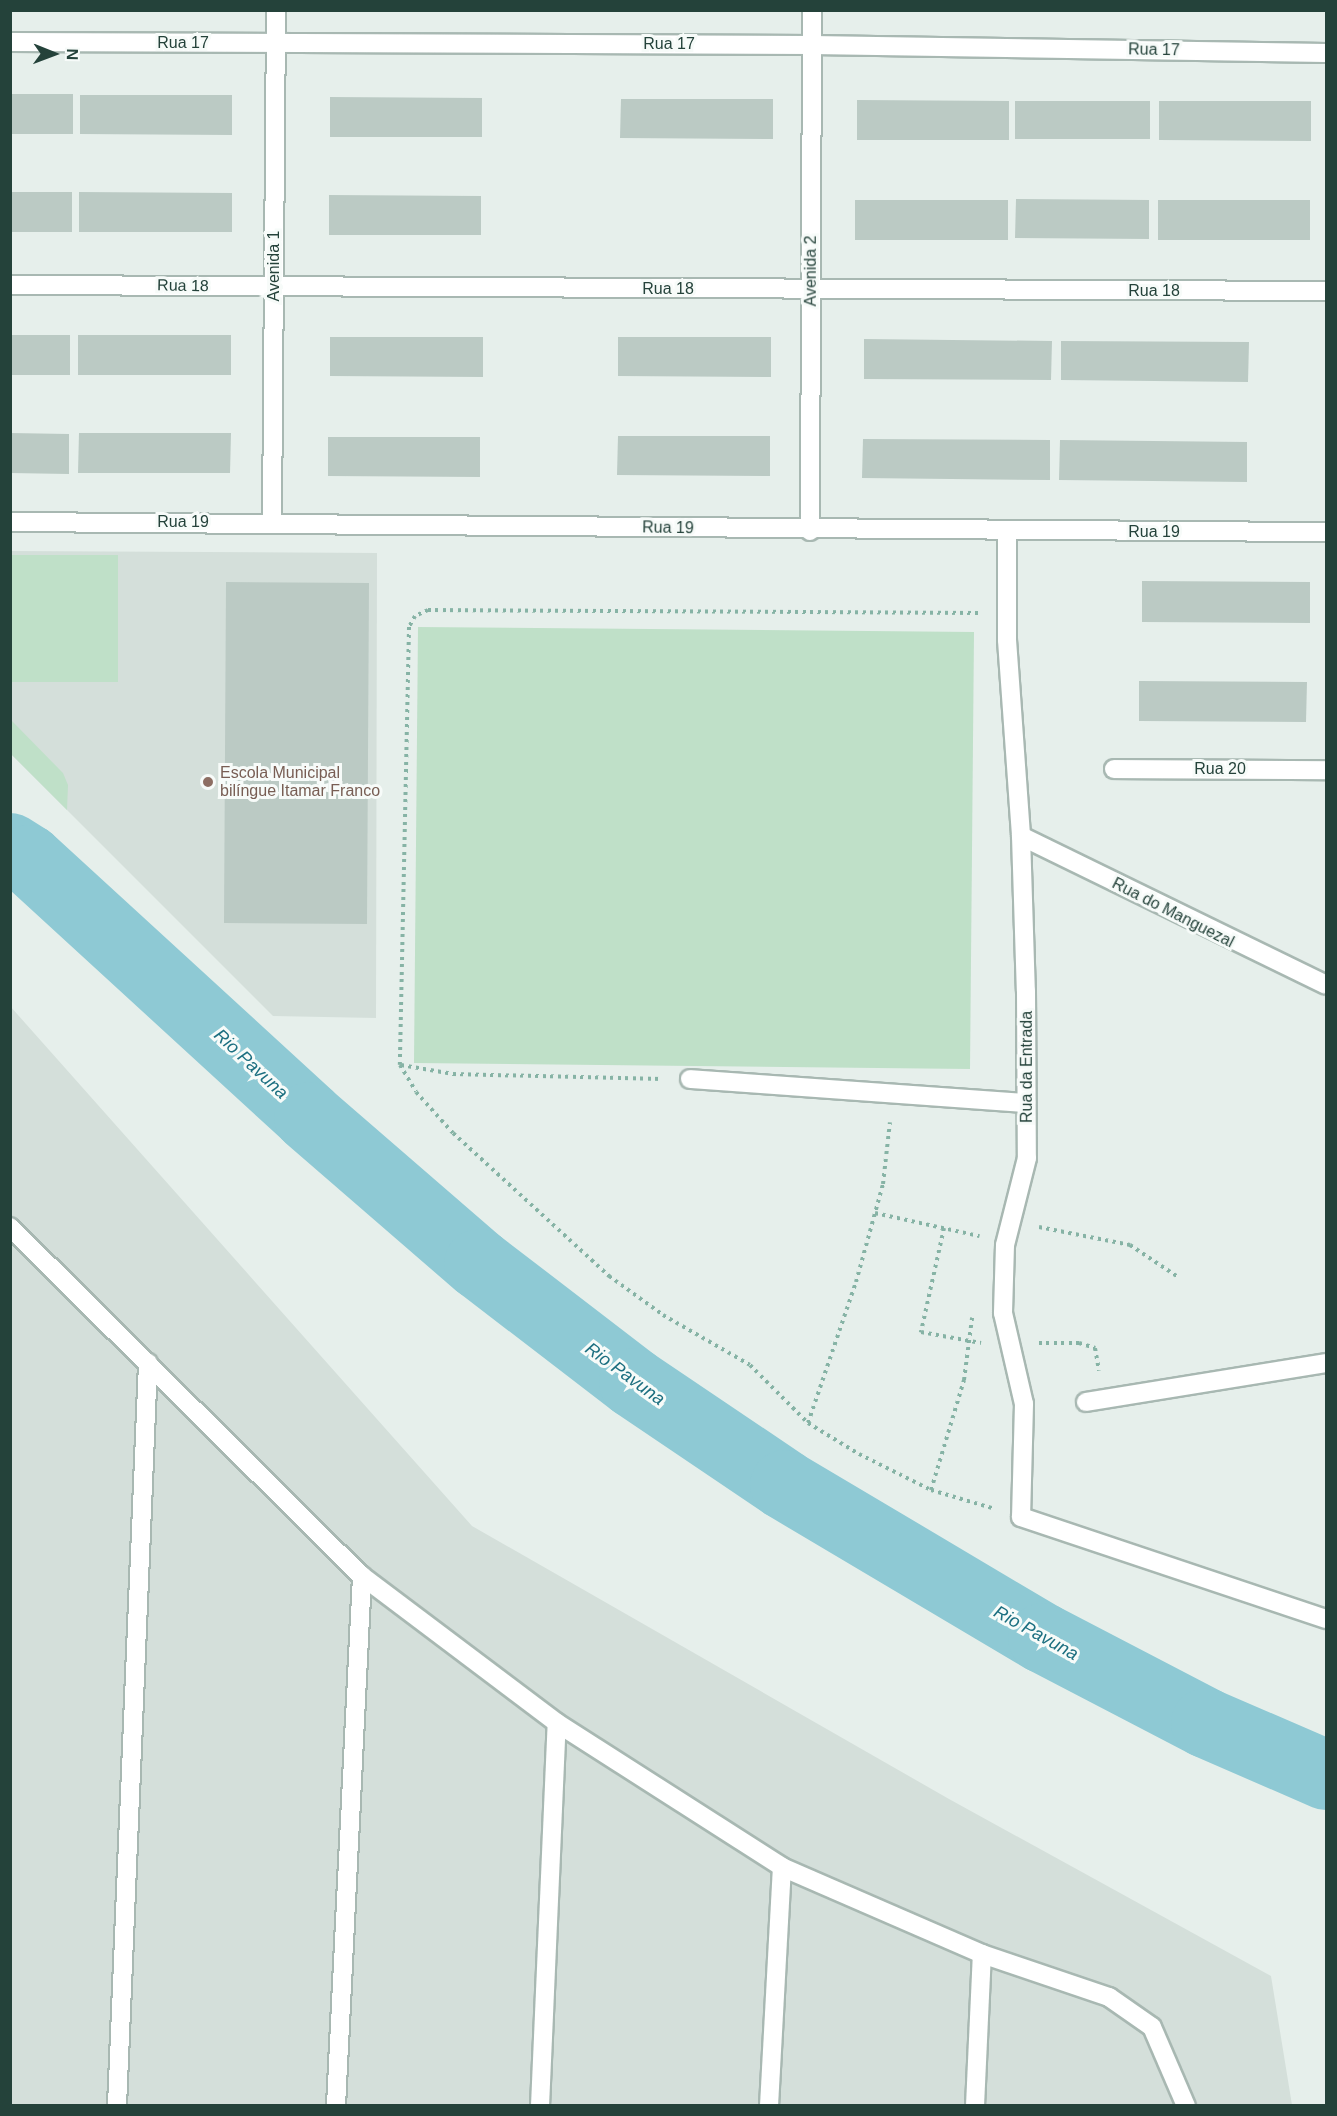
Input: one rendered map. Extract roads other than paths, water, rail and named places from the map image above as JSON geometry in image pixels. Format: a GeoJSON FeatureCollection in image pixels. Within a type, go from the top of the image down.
{"type":"FeatureCollection","features":[{"type":"Feature","properties":{"kind":"street","name":"Avenida 1"},"geometry":{"type":"LineString","coordinates":[[272,522],[276,10]]}},
{"type":"Feature","properties":{"kind":"street","name":"Avenida 2"},"geometry":{"type":"LineString","coordinates":[[810,531],[812,10]]}},
{"type":"Feature","properties":{"kind":"street","name":"Rua 17"},"geometry":{"type":"LineString","coordinates":[[10,42],[812,45],[1326,53]]}},
{"type":"Feature","properties":{"kind":"street","name":"Rua 18"},"geometry":{"type":"LineString","coordinates":[[10,285],[1326,291]]}},
{"type":"Feature","properties":{"kind":"street","name":"Rua 19"},"geometry":{"type":"LineString","coordinates":[[10,522],[272,522],[1007,533],[1326,532]]}},
{"type":"Feature","properties":{"kind":"street","name":"Rua da Entrada"},"geometry":{"type":"LineString","coordinates":[[1007,533],[1006,613],[1021,836],[1027,1158],[1005,1245],[1003,1313],[1024,1404],[1021,1516],[1326,1619]]}},
{"type":"Feature","properties":{"kind":"street","name":"Rua 20"},"geometry":{"type":"LineString","coordinates":[[1114,769],[1326,770]]}},
{"type":"Feature","properties":{"kind":"street","name":"Rua do Manguezal"},"geometry":{"type":"LineString","coordinates":[[1021,836],[1326,985]]}},
{"type":"Feature","properties":{"kind":"street"},"geometry":{"type":"LineString","coordinates":[[690,1079],[1026,1103]]}},
{"type":"Feature","properties":{"kind":"street"},"geometry":{"type":"LineString","coordinates":[[10,1227],[362,1576],[557,1724],[782,1867],[982,1954],[1109,1997],[1152,2027],[1186,2106]]}},
{"type":"Feature","properties":{"kind":"street"},"geometry":{"type":"LineString","coordinates":[[117,2106],[148,1363]]}},
{"type":"Feature","properties":{"kind":"street"},"geometry":{"type":"LineString","coordinates":[[1086,1402],[1326,1363]]}},
{"type":"Feature","properties":{"kind":"street"},"geometry":{"type":"LineString","coordinates":[[336,2106],[362,1576]]}},
{"type":"Feature","properties":{"kind":"street"},"geometry":{"type":"LineString","coordinates":[[540,2106],[557,1724]]}},
{"type":"Feature","properties":{"kind":"street"},"geometry":{"type":"LineString","coordinates":[[769,2106],[782,1867]]}},
{"type":"Feature","properties":{"kind":"street"},"geometry":{"type":"LineString","coordinates":[[975,2106],[982,1954]]}},
{"type":"Feature","properties":{"kind":"waterway","name":"Rio Pavuna"},"geometry":{"type":"LineString","coordinates":[[10,848],[29,860],[309,1117],[479,1264],[634,1383],[785,1485],[1043,1638],[1206,1723],[1326,1775]]}},
{"type":"Feature","properties":{"kind":"place","name":"Escola Municipal bilíngue Itamar Franco"},"geometry":{"type":"Point","coordinates":[208,782]}}]}
